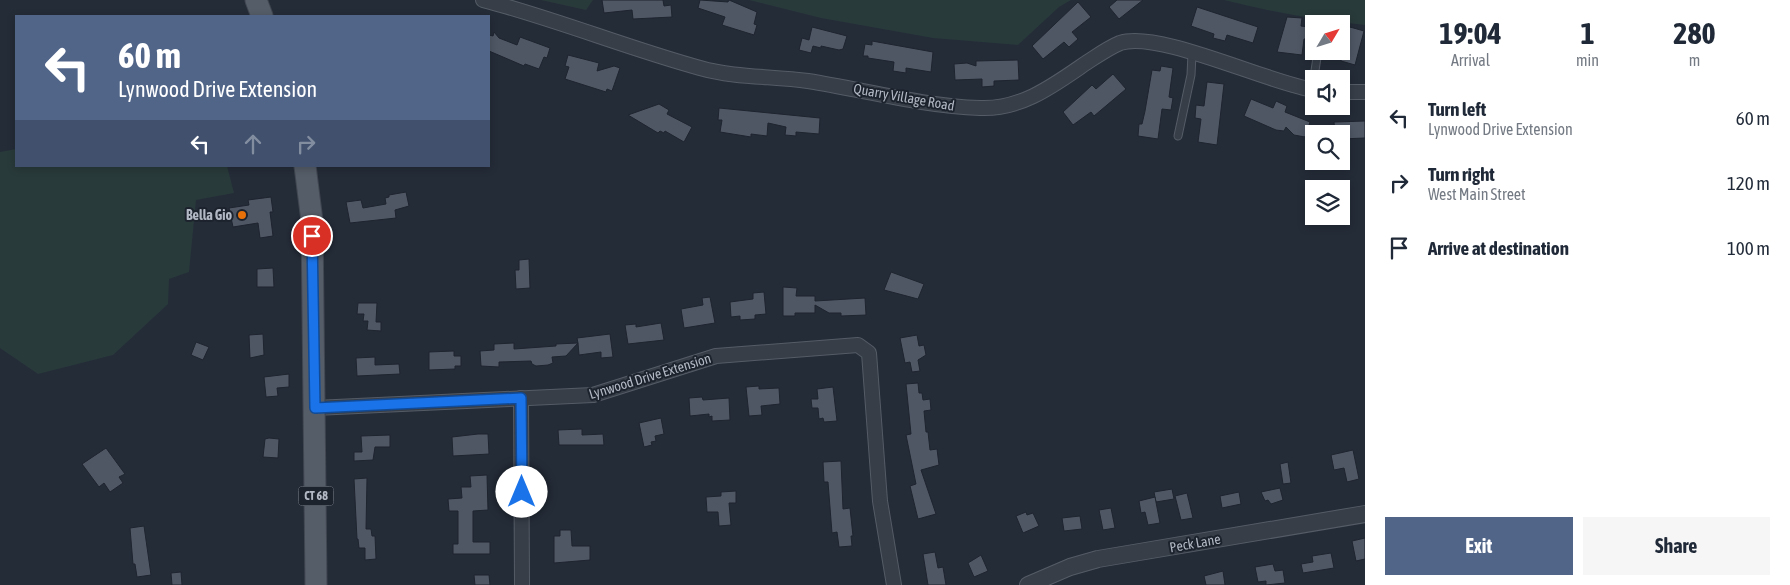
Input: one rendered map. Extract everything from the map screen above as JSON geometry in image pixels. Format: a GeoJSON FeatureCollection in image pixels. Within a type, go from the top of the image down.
{"type":"FeatureCollection","features":[{"type":"Feature","properties":{"kind":"main road"},"geometry":{"type":"LineString","coordinates":[[256,0],[262,15]]}},
{"type":"Feature","properties":{"kind":"main road","name":"CT 68"},"geometry":{"type":"LineString","coordinates":[[305,167],[312,221],[316,585]]}},
{"type":"Feature","properties":{"kind":"street","name":"Quarry Village Road"},"geometry":{"type":"LineString","coordinates":[[483,0],[717,72],[804,81],[955,107],[983,108],[1020,102],[1047,90],[1102,53],[1121,43],[1138,41],[1164,45],[1305,88]]}},
{"type":"Feature","properties":{"kind":"street"},"geometry":{"type":"LineString","coordinates":[[1350,92],[1365,92]]}},
{"type":"Feature","properties":{"kind":"street","name":"Lynwood Drive Extension"},"geometry":{"type":"LineString","coordinates":[[315,408],[593,395],[716,356],[858,345],[869,352],[880,501],[894,585]]}},
{"type":"Feature","properties":{"kind":"street"},"geometry":{"type":"LineString","coordinates":[[521,398],[522,585]]}},
{"type":"Feature","properties":{"kind":"street","name":"Peck Lane"},"geometry":{"type":"LineString","coordinates":[[1028,585],[1070,567],[1098,559],[1365,514]]}},
{"type":"Feature","properties":{"kind":"lane"},"geometry":{"type":"LineString","coordinates":[[1178,136],[1191,75],[1192,54]]}},
{"type":"Feature","properties":{"kind":"shaded area"},"geometry":{"type":"Polygon","coordinates":[[[541,0],[593,0],[586,10],[541,0]]]}},
{"type":"Feature","properties":{"kind":"shaded area"},"geometry":{"type":"Polygon","coordinates":[[[749,0],[1071,0],[1059,7],[1018,45],[933,38],[821,18],[749,0]]]}},
{"type":"Feature","properties":{"kind":"shaded area"},"geometry":{"type":"Polygon","coordinates":[[[1224,0],[1365,0],[1365,25],[1350,23],[1350,15],[1305,15],[1305,17],[1224,0]]]}},
{"type":"Feature","properties":{"kind":"shaded area"},"geometry":{"type":"Polygon","coordinates":[[[15,149],[15,167],[227,167],[234,193],[196,200],[189,272],[169,279],[168,304],[113,355],[38,374],[0,348],[0,152],[15,149]]]}},
{"type":"Feature","properties":{"kind":"building"},"geometry":{"type":"Polygon","coordinates":[[[602,0],[663,0],[664,6],[671,5],[672,17],[633,19],[632,10],[604,13],[602,0]]]}},
{"type":"Feature","properties":{"kind":"building"},"geometry":{"type":"Polygon","coordinates":[[[700,0],[728,2],[729,0],[757,12],[754,24],[757,25],[754,35],[722,25],[725,17],[698,8],[700,0]]]}},
{"type":"Feature","properties":{"kind":"building"},"geometry":{"type":"Polygon","coordinates":[[[1117,0],[1143,0],[1119,19],[1109,7],[1117,0]]]}},
{"type":"Feature","properties":{"kind":"building"},"geometry":{"type":"Polygon","coordinates":[[[1078,2],[1091,17],[1072,32],[1078,39],[1069,47],[1064,42],[1043,59],[1032,46],[1078,2]]]}},
{"type":"Feature","properties":{"kind":"building"},"geometry":{"type":"Polygon","coordinates":[[[1197,7],[1258,27],[1253,43],[1227,35],[1225,41],[1213,38],[1214,34],[1191,26],[1197,7]]]}},
{"type":"Feature","properties":{"kind":"building"},"geometry":{"type":"Polygon","coordinates":[[[1287,17],[1302,18],[1301,26],[1305,26],[1305,39],[1302,55],[1277,52],[1287,17]]]}},
{"type":"Feature","properties":{"kind":"building"},"geometry":{"type":"Polygon","coordinates":[[[812,27],[847,36],[843,49],[813,46],[811,53],[799,50],[802,38],[809,40],[812,27]]]}},
{"type":"Feature","properties":{"kind":"building"},"geometry":{"type":"Polygon","coordinates":[[[1350,27],[1364,31],[1355,65],[1341,61],[1350,60],[1350,27]]]}},
{"type":"Feature","properties":{"kind":"building"},"geometry":{"type":"Polygon","coordinates":[[[494,32],[499,38],[517,45],[520,37],[550,48],[547,58],[544,57],[539,69],[525,64],[524,66],[490,51],[490,35],[493,36],[494,32]]]}},
{"type":"Feature","properties":{"kind":"building"},"geometry":{"type":"Polygon","coordinates":[[[872,41],[933,52],[931,72],[906,68],[906,73],[893,71],[894,62],[863,56],[865,44],[872,45],[872,41]]]}},
{"type":"Feature","properties":{"kind":"building"},"geometry":{"type":"Polygon","coordinates":[[[568,55],[599,63],[597,71],[614,66],[620,68],[612,91],[607,89],[606,92],[565,79],[569,67],[565,66],[568,55]]]}},
{"type":"Feature","properties":{"kind":"building"},"geometry":{"type":"Polygon","coordinates":[[[1018,60],[1019,80],[994,81],[994,86],[982,87],[982,79],[955,80],[954,64],[967,63],[976,66],[976,61],[1018,60]]]}},
{"type":"Feature","properties":{"kind":"building"},"geometry":{"type":"Polygon","coordinates":[[[1161,66],[1173,68],[1169,97],[1173,98],[1171,110],[1162,109],[1158,139],[1138,136],[1139,124],[1142,124],[1145,111],[1152,70],[1160,71],[1161,66]]]}},
{"type":"Feature","properties":{"kind":"building"},"geometry":{"type":"Polygon","coordinates":[[[1113,74],[1126,89],[1094,116],[1091,112],[1073,125],[1063,112],[1092,85],[1096,89],[1113,74]]]}},
{"type":"Feature","properties":{"kind":"building"},"geometry":{"type":"Polygon","coordinates":[[[1207,82],[1224,84],[1217,145],[1198,142],[1201,119],[1195,118],[1196,105],[1204,106],[1207,82]]]}},
{"type":"Feature","properties":{"kind":"building"},"geometry":{"type":"Polygon","coordinates":[[[1251,99],[1273,108],[1276,101],[1287,106],[1285,112],[1310,122],[1309,125],[1305,125],[1305,137],[1294,135],[1286,127],[1284,131],[1276,130],[1244,116],[1251,99]]]}},
{"type":"Feature","properties":{"kind":"building"},"geometry":{"type":"Polygon","coordinates":[[[659,104],[669,110],[667,114],[692,127],[684,142],[665,131],[664,133],[660,131],[658,133],[628,115],[659,104]]]}},
{"type":"Feature","properties":{"kind":"building"},"geometry":{"type":"Polygon","coordinates":[[[719,108],[820,118],[819,134],[796,132],[796,136],[785,135],[786,127],[768,123],[767,136],[751,134],[751,137],[720,132],[722,120],[718,120],[719,108]]]}},
{"type":"Feature","properties":{"kind":"building"},"geometry":{"type":"Polygon","coordinates":[[[1365,121],[1365,138],[1350,139],[1350,125],[1334,125],[1334,122],[1365,121]]]}},
{"type":"Feature","properties":{"kind":"building"},"geometry":{"type":"Polygon","coordinates":[[[406,192],[409,206],[395,210],[396,218],[350,223],[346,202],[361,200],[363,208],[386,204],[385,198],[389,197],[389,195],[406,192]]]}},
{"type":"Feature","properties":{"kind":"building"},"geometry":{"type":"Polygon","coordinates":[[[271,197],[273,212],[270,212],[273,236],[260,238],[258,223],[233,227],[229,208],[249,205],[248,200],[271,197]]]}},
{"type":"Feature","properties":{"kind":"building"},"geometry":{"type":"Polygon","coordinates":[[[529,259],[530,288],[516,289],[515,270],[519,270],[519,260],[529,259]]]}},
{"type":"Feature","properties":{"kind":"building"},"geometry":{"type":"Polygon","coordinates":[[[273,268],[274,287],[257,287],[257,269],[273,268]]]}},
{"type":"Feature","properties":{"kind":"building"},"geometry":{"type":"Polygon","coordinates":[[[891,272],[924,284],[918,299],[884,290],[891,272]]]}},
{"type":"Feature","properties":{"kind":"building"},"geometry":{"type":"Polygon","coordinates":[[[783,287],[797,288],[796,296],[815,296],[815,301],[865,298],[866,315],[841,316],[841,313],[829,313],[815,305],[815,313],[795,313],[795,316],[783,316],[783,287]]]}},
{"type":"Feature","properties":{"kind":"building"},"geometry":{"type":"Polygon","coordinates":[[[764,292],[766,314],[755,315],[755,319],[740,320],[740,316],[731,317],[730,302],[753,299],[753,293],[764,292]]]}},
{"type":"Feature","properties":{"kind":"building"},"geometry":{"type":"Polygon","coordinates":[[[710,297],[715,323],[684,328],[681,309],[703,305],[702,298],[710,297]]]}},
{"type":"Feature","properties":{"kind":"building"},"geometry":{"type":"Polygon","coordinates":[[[358,303],[377,303],[376,322],[381,322],[381,331],[367,330],[368,321],[363,321],[364,314],[357,314],[358,303]]]}},
{"type":"Feature","properties":{"kind":"building"},"geometry":{"type":"Polygon","coordinates":[[[661,323],[664,340],[628,344],[625,325],[636,324],[636,327],[661,323]]]}},
{"type":"Feature","properties":{"kind":"building"},"geometry":{"type":"Polygon","coordinates":[[[263,334],[264,355],[250,358],[249,335],[263,334]]]}},
{"type":"Feature","properties":{"kind":"building"},"geometry":{"type":"Polygon","coordinates":[[[610,334],[613,357],[601,358],[601,352],[579,355],[577,338],[610,334]]]}},
{"type":"Feature","properties":{"kind":"building"},"geometry":{"type":"Polygon","coordinates":[[[917,335],[919,346],[924,345],[926,355],[918,360],[920,371],[912,372],[910,362],[905,363],[900,338],[917,335]]]}},
{"type":"Feature","properties":{"kind":"building"},"geometry":{"type":"Polygon","coordinates":[[[196,342],[209,347],[203,360],[191,355],[196,342]]]}},
{"type":"Feature","properties":{"kind":"building"},"geometry":{"type":"Polygon","coordinates":[[[514,343],[514,349],[578,343],[566,356],[552,357],[553,363],[548,365],[536,366],[531,361],[499,362],[499,367],[481,366],[480,351],[494,350],[494,344],[514,343]]]}},
{"type":"Feature","properties":{"kind":"building"},"geometry":{"type":"Polygon","coordinates":[[[454,351],[454,356],[461,356],[461,366],[455,366],[455,369],[429,370],[429,352],[454,351]]]}},
{"type":"Feature","properties":{"kind":"building"},"geometry":{"type":"Polygon","coordinates":[[[375,357],[375,365],[399,364],[400,374],[357,376],[356,358],[375,357]]]}},
{"type":"Feature","properties":{"kind":"building"},"geometry":{"type":"Polygon","coordinates":[[[289,374],[289,387],[277,388],[278,396],[266,397],[264,377],[289,374]]]}},
{"type":"Feature","properties":{"kind":"building"},"geometry":{"type":"Polygon","coordinates":[[[918,383],[919,393],[922,393],[923,400],[930,399],[931,410],[924,411],[926,432],[928,432],[930,450],[937,449],[939,465],[921,470],[936,514],[918,519],[910,486],[916,484],[906,435],[911,434],[906,384],[918,383]]]}},
{"type":"Feature","properties":{"kind":"building"},"geometry":{"type":"Polygon","coordinates":[[[759,386],[759,389],[779,388],[780,404],[761,406],[762,415],[749,416],[746,387],[759,386]]]}},
{"type":"Feature","properties":{"kind":"building"},"geometry":{"type":"Polygon","coordinates":[[[833,387],[837,421],[824,422],[823,418],[819,419],[818,408],[812,408],[811,399],[818,399],[817,389],[833,387]]]}},
{"type":"Feature","properties":{"kind":"building"},"geometry":{"type":"Polygon","coordinates":[[[702,397],[703,400],[729,398],[730,420],[712,421],[712,416],[709,417],[709,414],[690,416],[689,398],[702,397]]]}},
{"type":"Feature","properties":{"kind":"building"},"geometry":{"type":"Polygon","coordinates":[[[661,418],[664,434],[655,436],[656,441],[651,442],[652,445],[644,447],[639,423],[661,418]]]}},
{"type":"Feature","properties":{"kind":"building"},"geometry":{"type":"Polygon","coordinates":[[[582,429],[582,435],[603,434],[604,445],[559,445],[558,430],[582,429]]]}},
{"type":"Feature","properties":{"kind":"building"},"geometry":{"type":"Polygon","coordinates":[[[488,434],[489,454],[453,456],[452,437],[488,434]]]}},
{"type":"Feature","properties":{"kind":"building"},"geometry":{"type":"Polygon","coordinates":[[[390,435],[390,447],[375,447],[373,460],[354,461],[354,452],[362,452],[361,436],[390,435]]]}},
{"type":"Feature","properties":{"kind":"building"},"geometry":{"type":"Polygon","coordinates":[[[265,439],[279,439],[278,458],[263,457],[265,439]]]}},
{"type":"Feature","properties":{"kind":"building"},"geometry":{"type":"Polygon","coordinates":[[[106,448],[125,474],[119,477],[123,483],[110,492],[104,483],[99,487],[82,464],[106,448]]]}},
{"type":"Feature","properties":{"kind":"building"},"geometry":{"type":"Polygon","coordinates":[[[1353,450],[1359,479],[1347,482],[1344,468],[1334,470],[1331,455],[1353,450]]]}},
{"type":"Feature","properties":{"kind":"building"},"geometry":{"type":"Polygon","coordinates":[[[841,461],[843,509],[850,508],[853,536],[851,536],[852,546],[839,547],[837,532],[832,533],[828,482],[824,482],[823,462],[841,461]]]}},
{"type":"Feature","properties":{"kind":"building"},"geometry":{"type":"Polygon","coordinates":[[[1288,462],[1291,483],[1283,484],[1280,464],[1288,462]]]}},
{"type":"Feature","properties":{"kind":"building"},"geometry":{"type":"Polygon","coordinates":[[[487,475],[488,510],[473,511],[473,542],[490,542],[490,554],[453,554],[453,544],[458,544],[458,511],[449,511],[448,499],[462,498],[461,487],[471,487],[470,476],[487,475]]]}},
{"type":"Feature","properties":{"kind":"building"},"geometry":{"type":"Polygon","coordinates":[[[367,478],[366,529],[371,529],[372,536],[375,536],[376,559],[365,560],[365,548],[359,548],[357,539],[354,479],[367,478]]]}},
{"type":"Feature","properties":{"kind":"building"},"geometry":{"type":"Polygon","coordinates":[[[1280,488],[1283,500],[1271,504],[1268,500],[1265,501],[1261,492],[1280,488]]]}},
{"type":"Feature","properties":{"kind":"building"},"geometry":{"type":"Polygon","coordinates":[[[1172,489],[1174,499],[1156,502],[1154,492],[1172,489]]]}},
{"type":"Feature","properties":{"kind":"building"},"geometry":{"type":"Polygon","coordinates":[[[736,491],[736,503],[729,503],[731,525],[719,526],[718,512],[707,512],[706,497],[721,496],[721,492],[736,491]]]}},
{"type":"Feature","properties":{"kind":"building"},"geometry":{"type":"Polygon","coordinates":[[[1239,492],[1241,504],[1222,508],[1220,496],[1239,492]]]}},
{"type":"Feature","properties":{"kind":"building"},"geometry":{"type":"Polygon","coordinates":[[[1187,493],[1193,518],[1181,520],[1175,496],[1187,493]]]}},
{"type":"Feature","properties":{"kind":"building"},"geometry":{"type":"Polygon","coordinates":[[[1155,497],[1160,523],[1148,525],[1145,512],[1141,513],[1139,501],[1155,497]]]}},
{"type":"Feature","properties":{"kind":"building"},"geometry":{"type":"Polygon","coordinates":[[[1111,508],[1115,528],[1103,530],[1099,510],[1111,508]]]}},
{"type":"Feature","properties":{"kind":"building"},"geometry":{"type":"Polygon","coordinates":[[[1026,512],[1027,515],[1033,513],[1039,526],[1023,533],[1016,516],[1026,512]]]}},
{"type":"Feature","properties":{"kind":"building"},"geometry":{"type":"Polygon","coordinates":[[[1080,516],[1082,529],[1064,531],[1062,518],[1080,516]]]}},
{"type":"Feature","properties":{"kind":"building"},"geometry":{"type":"Polygon","coordinates":[[[144,526],[151,575],[137,577],[135,564],[133,564],[130,528],[144,526]]]}},
{"type":"Feature","properties":{"kind":"building"},"geometry":{"type":"Polygon","coordinates":[[[560,530],[571,530],[572,546],[590,546],[590,560],[554,563],[554,536],[560,536],[560,530]]]}},
{"type":"Feature","properties":{"kind":"building"},"geometry":{"type":"Polygon","coordinates":[[[1365,538],[1365,559],[1356,561],[1352,541],[1365,538]]]}},
{"type":"Feature","properties":{"kind":"building"},"geometry":{"type":"Polygon","coordinates":[[[935,552],[938,568],[943,567],[946,585],[928,585],[923,554],[935,552]]]}},
{"type":"Feature","properties":{"kind":"building"},"geometry":{"type":"Polygon","coordinates":[[[1331,553],[1334,568],[1303,573],[1301,564],[1313,562],[1312,556],[1331,553]]]}},
{"type":"Feature","properties":{"kind":"building"},"geometry":{"type":"Polygon","coordinates":[[[981,555],[988,571],[974,577],[968,563],[981,555]]]}},
{"type":"Feature","properties":{"kind":"building"},"geometry":{"type":"Polygon","coordinates":[[[1273,564],[1275,571],[1283,570],[1285,583],[1266,585],[1266,581],[1258,582],[1255,567],[1273,564]]]}},
{"type":"Feature","properties":{"kind":"building"},"geometry":{"type":"Polygon","coordinates":[[[1223,571],[1225,585],[1206,585],[1204,576],[1223,571]]]}},
{"type":"Feature","properties":{"kind":"building"},"geometry":{"type":"Polygon","coordinates":[[[181,572],[182,585],[172,585],[171,573],[181,572]]]}},
{"type":"Feature","properties":{"kind":"building"},"geometry":{"type":"Polygon","coordinates":[[[474,575],[489,575],[490,585],[475,585],[474,575]]]}},
{"type":"Feature","properties":{"kind":"place","name":"Bella Gio"},"geometry":{"type":"Point","coordinates":[242,215]}},
{"type":"Feature","properties":{"kind":"route"},"geometry":{"type":"LineString","coordinates":[[312,236],[315,408],[521,398],[522,492]]}}]}
